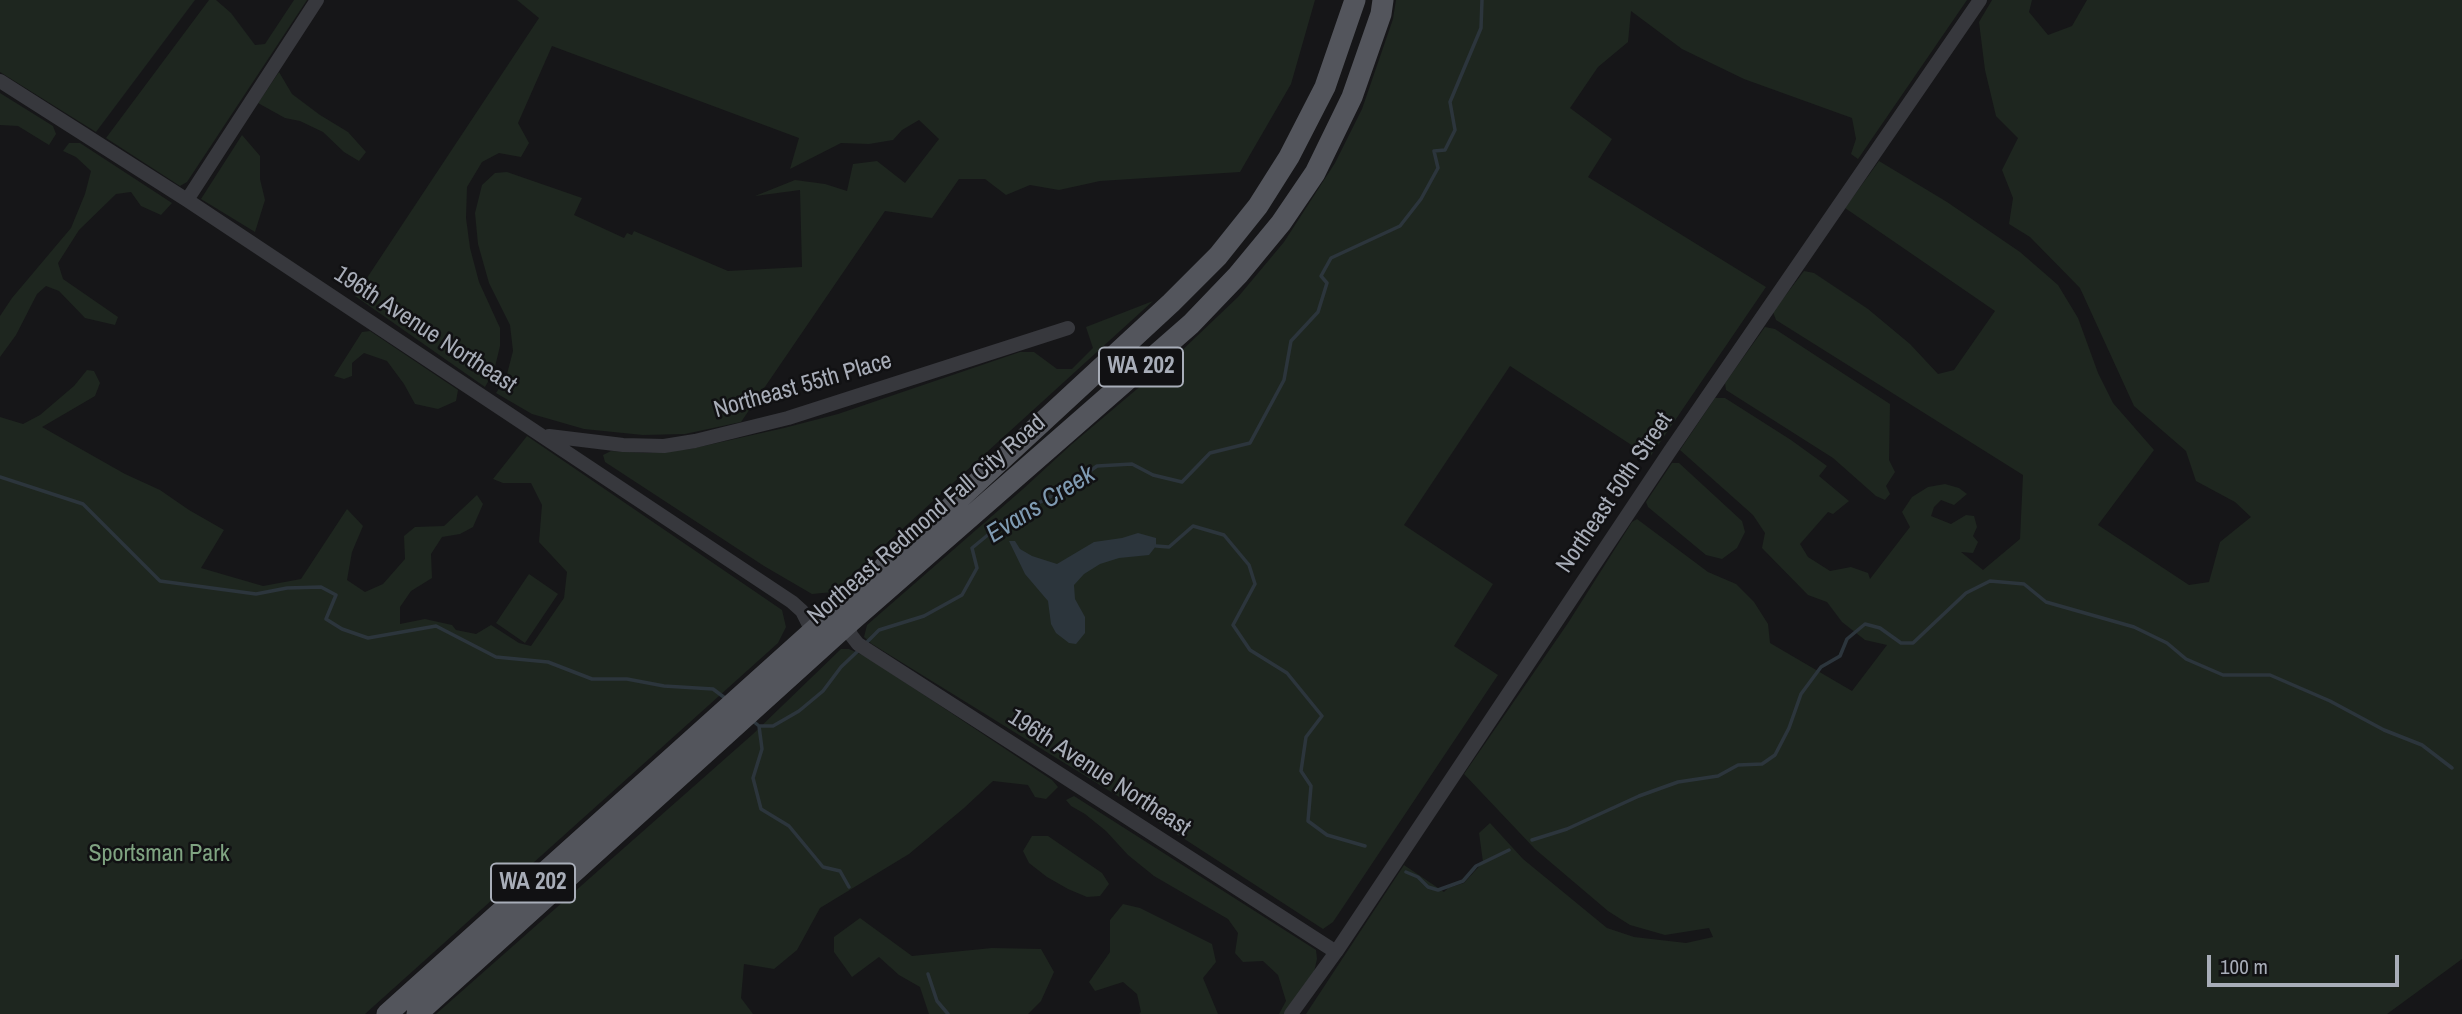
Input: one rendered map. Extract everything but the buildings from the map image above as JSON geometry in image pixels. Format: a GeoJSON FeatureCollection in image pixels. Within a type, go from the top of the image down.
{"type":"FeatureCollection","features":[{"type":"Feature","properties":{"kind":"main road","name":"Northeast Redmond Fall City Road"},"geometry":{"type":"LineString","coordinates":[[417,1014],[762,690],[812,631],[1152,321],[1217,256],[1258,206],[1289,157],[1325,87],[1355,0]]}},
{"type":"Feature","properties":{"kind":"main road","name":"Northeast Redmond Fall City Road"},"geometry":{"type":"LineString","coordinates":[[762,690],[805,663],[1191,324],[1238,275],[1281,223],[1315,173],[1352,97],[1381,14],[1383,0]]}},
{"type":"Feature","properties":{"kind":"main road"},"geometry":{"type":"LineString","coordinates":[[848,624],[850,597]]}},
{"type":"Feature","properties":{"kind":"main road"},"geometry":{"type":"LineString","coordinates":[[805,663],[812,631]]}},
{"type":"Feature","properties":{"kind":"main road","name":"Northeast Redmond Fall City Road"},"geometry":{"type":"LineString","coordinates":[[387,1014],[731,718]]}},
{"type":"Feature","properties":{"kind":"street"},"geometry":{"type":"LineString","coordinates":[[187,200],[317,0]]}},
{"type":"Feature","properties":{"kind":"street","name":"Northeast 50th Street"},"geometry":{"type":"LineString","coordinates":[[1291,1014],[1336,952],[1663,461],[1980,0]]}},
{"type":"Feature","properties":{"kind":"street","name":"196th Avenue Northeast"},"geometry":{"type":"LineString","coordinates":[[0,81],[187,200],[792,602],[802,611],[812,631]]}},
{"type":"Feature","properties":{"kind":"street","name":"Northeast 55th Place"},"geometry":{"type":"LineString","coordinates":[[544,435],[623,446],[664,446],[695,441],[788,418],[1068,328]]}},
{"type":"Feature","properties":{"kind":"street","name":"196th Avenue Northeast"},"geometry":{"type":"LineString","coordinates":[[848,624],[851,635],[863,648],[1336,952]]}},
{"type":"Feature","properties":{"kind":"green space"},"geometry":{"type":"Polygon","coordinates":[[[0,0],[195,0],[96,132],[0,72],[0,0]]]}},
{"type":"Feature","properties":{"kind":"green space"},"geometry":{"type":"Polygon","coordinates":[[[209,0],[216,0],[231,13],[255,45],[265,44],[294,0],[307,0],[187,182],[180,186],[106,138],[209,0]]]}},
{"type":"Feature","properties":{"kind":"green space"},"geometry":{"type":"Polygon","coordinates":[[[517,0],[1315,0],[1291,84],[1240,172],[1100,181],[1059,190],[1030,185],[1006,195],[985,179],[959,179],[932,218],[885,211],[741,422],[685,434],[643,435],[584,429],[532,414],[496,393],[506,378],[513,351],[510,325],[489,283],[478,244],[475,213],[482,185],[495,173],[507,172],[582,198],[574,215],[624,238],[627,233],[632,235],[634,231],[728,271],[802,267],[800,190],[755,196],[795,180],[825,184],[847,191],[853,164],[877,161],[905,183],[939,139],[919,120],[902,130],[893,140],[869,144],[841,143],[790,169],[799,138],[552,46],[518,123],[529,143],[521,157],[499,153],[482,162],[467,187],[466,218],[470,248],[479,282],[500,328],[500,346],[494,371],[485,387],[355,296],[539,18],[517,0]]]}},
{"type":"Feature","properties":{"kind":"green space"},"geometry":{"type":"Polygon","coordinates":[[[1396,0],[1967,0],[1858,159],[1851,154],[1856,139],[1852,118],[1744,79],[1682,49],[1631,11],[1628,42],[1598,67],[1570,108],[1612,139],[1588,177],[1766,287],[1650,457],[1510,366],[1404,525],[1493,584],[1454,646],[1498,675],[1333,922],[1323,929],[1129,803],[864,637],[867,625],[1176,356],[1238,297],[1284,242],[1335,163],[1362,109],[1393,19],[1396,0]]]}},
{"type":"Feature","properties":{"kind":"green space"},"geometry":{"type":"Polygon","coordinates":[[[1992,0],[2032,0],[2029,12],[2048,35],[2072,26],[2087,0],[2462,0],[2462,959],[2387,1014],[1306,1014],[1404,865],[1444,892],[1464,883],[1483,862],[1479,833],[1490,823],[1523,859],[1607,928],[1634,937],[1686,943],[1713,937],[1709,928],[1665,935],[1630,925],[1608,911],[1535,849],[1464,774],[1568,623],[1632,522],[1637,519],[1708,572],[1736,584],[1754,602],[1768,624],[1770,643],[1852,691],[1887,645],[1865,640],[1842,622],[1827,602],[1808,595],[1762,548],[1765,533],[1753,515],[1680,450],[1715,398],[1725,398],[1827,466],[1819,476],[1849,501],[1833,514],[1828,512],[1800,544],[1808,557],[1830,571],[1851,567],[1868,573],[1870,579],[1910,527],[1902,512],[1912,497],[1928,487],[1945,484],[1959,488],[1967,494],[1954,505],[1941,500],[1934,507],[1931,516],[1951,524],[1966,515],[1974,516],[1977,527],[1973,536],[1978,542],[1973,553],[1961,552],[1983,570],[2020,539],[2023,475],[1776,320],[1773,312],[1804,271],[1814,273],[1868,309],[1910,344],[1938,374],[1954,370],[1995,311],[1845,208],[1879,161],[1947,202],[2020,252],[2058,285],[2078,318],[2098,373],[2113,403],[2154,450],[2098,525],[2189,585],[2209,582],[2220,542],[2251,517],[2235,502],[2196,481],[2186,451],[2134,406],[2080,288],[2030,237],[2009,224],[2013,198],[2002,170],[2018,138],[1996,116],[1985,70],[1979,22],[1992,0]]]}},
{"type":"Feature","properties":{"kind":"green space"},"geometry":{"type":"Polygon","coordinates":[[[279,72],[292,94],[348,132],[366,152],[359,161],[344,152],[323,132],[300,121],[285,118],[258,103],[279,72]]]}},
{"type":"Feature","properties":{"kind":"green space"},"geometry":{"type":"Polygon","coordinates":[[[0,93],[53,126],[56,134],[49,145],[18,126],[0,125],[0,93]]]}},
{"type":"Feature","properties":{"kind":"green space"},"geometry":{"type":"Polygon","coordinates":[[[242,135],[260,156],[260,179],[265,200],[255,232],[201,199],[242,135]]]}},
{"type":"Feature","properties":{"kind":"green space"},"geometry":{"type":"Polygon","coordinates":[[[69,143],[80,143],[172,203],[161,215],[141,206],[131,192],[116,194],[79,230],[58,263],[63,279],[118,317],[115,325],[85,318],[59,291],[46,286],[37,294],[16,335],[0,357],[0,316],[71,228],[85,194],[91,171],[76,157],[63,151],[69,143]]]}},
{"type":"Feature","properties":{"kind":"green space"},"geometry":{"type":"Polygon","coordinates":[[[1153,301],[833,592],[812,594],[764,566],[605,462],[603,455],[611,451],[647,453],[690,449],[838,414],[1020,352],[1034,352],[1057,369],[1072,369],[1093,348],[1086,327],[1153,301]]]}},
{"type":"Feature","properties":{"kind":"green space"},"geometry":{"type":"Polygon","coordinates":[[[1765,327],[1775,329],[1890,404],[1889,460],[1895,472],[1886,486],[1890,494],[1885,500],[1876,496],[1833,458],[1726,390],[1725,383],[1765,327]]]}},
{"type":"Feature","properties":{"kind":"green space"},"geometry":{"type":"Polygon","coordinates":[[[370,331],[458,390],[456,401],[438,409],[415,404],[387,361],[364,353],[352,363],[352,376],[344,379],[334,376],[362,332],[370,331]]]}},
{"type":"Feature","properties":{"kind":"green space","name":"Sportsman Park"},"geometry":{"type":"Polygon","coordinates":[[[87,370],[94,371],[100,383],[95,396],[42,427],[125,474],[160,490],[224,530],[201,568],[263,586],[301,579],[347,509],[363,526],[352,552],[347,580],[365,592],[383,584],[405,559],[404,536],[415,527],[444,526],[477,495],[483,504],[473,527],[460,534],[442,537],[431,554],[432,578],[411,591],[400,607],[400,624],[425,619],[476,634],[491,625],[519,643],[531,646],[564,598],[567,572],[539,542],[542,505],[531,483],[503,483],[493,479],[527,436],[782,610],[786,627],[778,643],[365,1014],[0,1014],[0,417],[23,424],[40,415],[74,386],[87,370]]]}},
{"type":"Feature","properties":{"kind":"green space"},"geometry":{"type":"Polygon","coordinates":[[[1672,463],[1679,463],[1742,521],[1745,532],[1737,548],[1722,559],[1706,555],[1648,507],[1646,502],[1672,463]]]}},
{"type":"Feature","properties":{"kind":"green space"},"geometry":{"type":"Polygon","coordinates":[[[529,574],[558,594],[525,643],[496,623],[529,574]]]}},
{"type":"Feature","properties":{"kind":"green space"},"geometry":{"type":"Polygon","coordinates":[[[841,649],[849,649],[867,657],[1052,780],[1058,787],[1046,799],[1035,797],[1028,785],[993,781],[909,854],[820,908],[797,950],[774,969],[744,964],[741,998],[753,1014],[436,1014],[753,734],[841,649]]]}},
{"type":"Feature","properties":{"kind":"green space"},"geometry":{"type":"Polygon","coordinates":[[[1074,796],[1316,950],[1314,972],[1285,1014],[1279,1014],[1286,1001],[1278,975],[1263,961],[1243,962],[1235,953],[1238,933],[1228,919],[1154,876],[1128,855],[1106,831],[1071,806],[1066,800],[1074,796]]]}},
{"type":"Feature","properties":{"kind":"green space"},"geometry":{"type":"Polygon","coordinates":[[[1032,836],[1048,836],[1102,873],[1109,884],[1100,896],[1087,897],[1047,877],[1029,863],[1023,851],[1032,836]]]}},
{"type":"Feature","properties":{"kind":"green space"},"geometry":{"type":"Polygon","coordinates":[[[1123,904],[1140,908],[1212,944],[1216,962],[1203,978],[1218,1014],[1139,1014],[1141,1012],[1137,994],[1123,982],[1095,991],[1089,982],[1110,952],[1110,920],[1123,904]]]}},
{"type":"Feature","properties":{"kind":"green space"},"geometry":{"type":"Polygon","coordinates":[[[860,918],[912,956],[992,948],[1041,949],[1054,972],[1041,1001],[1028,1014],[929,1014],[920,987],[899,975],[879,957],[852,977],[834,952],[834,937],[860,918]]]}},
{"type":"Feature","properties":{"kind":"shaded area"},"geometry":{"type":"Polygon","coordinates":[[[1138,533],[1156,538],[1156,546],[1149,555],[1119,558],[1100,564],[1084,574],[1074,585],[1075,599],[1085,617],[1085,633],[1076,644],[1069,643],[1056,633],[1051,624],[1048,601],[1025,574],[1009,541],[1015,541],[1020,549],[1032,556],[1057,564],[1094,542],[1138,533]]]}},
{"type":"Feature","properties":{"kind":"waterway","name":"Evans Creek"},"geometry":{"type":"LineString","coordinates":[[865,644],[879,630],[924,616],[962,595],[977,568],[972,548],[1006,520],[1065,489],[1097,466],[1132,464],[1153,475],[1182,482],[1210,453],[1250,443],[1284,380],[1291,341],[1318,312],[1327,283],[1321,276],[1331,258],[1400,226],[1421,199],[1438,168],[1434,151],[1445,150],[1455,130],[1450,102],[1481,28],[1482,0]]}},
{"type":"Feature","properties":{"kind":"waterway","name":"Evans Creek"},"geometry":{"type":"LineString","coordinates":[[0,477],[83,504],[160,581],[256,594],[287,588],[321,587],[336,595],[326,619],[342,629],[368,638],[436,626],[496,657],[548,662],[592,679],[627,679],[664,686],[713,689],[725,698]]}},
{"type":"Feature","properties":{"kind":"waterway"},"geometry":{"type":"LineString","coordinates":[[1156,546],[1169,547],[1193,526],[1224,535],[1249,565],[1255,584],[1233,625],[1250,650],[1287,673],[1322,716],[1306,737],[1301,771],[1311,786],[1308,821],[1327,835],[1365,846]]}},
{"type":"Feature","properties":{"kind":"waterway"},"geometry":{"type":"LineString","coordinates":[[1532,840],[1567,829],[1639,796],[1678,782],[1718,776],[1738,765],[1762,764],[1775,755],[1789,728],[1801,694],[1821,667],[1840,656],[1847,639],[1865,624],[1880,628],[1901,643],[1913,643],[1966,593],[1990,581],[2024,584],[2046,602],[2134,627],[2167,643],[2186,659],[2223,675],[2270,675],[2330,701],[2384,730],[2422,745],[2452,768]]}},
{"type":"Feature","properties":{"kind":"waterway","name":"Evans Creek"},"geometry":{"type":"LineString","coordinates":[[753,721],[759,726],[773,726],[799,711],[823,691],[841,667],[860,649]]}},
{"type":"Feature","properties":{"kind":"waterway"},"geometry":{"type":"LineString","coordinates":[[759,726],[762,749],[753,778],[761,809],[789,826],[823,867],[840,871],[849,887]]}},
{"type":"Feature","properties":{"kind":"waterway"},"geometry":{"type":"LineString","coordinates":[[1406,872],[1418,877],[1428,887],[1438,890],[1463,881],[1476,866],[1509,850]]}},
{"type":"Feature","properties":{"kind":"waterway"},"geometry":{"type":"LineString","coordinates":[[928,974],[937,1001],[948,1014]]}}]}
